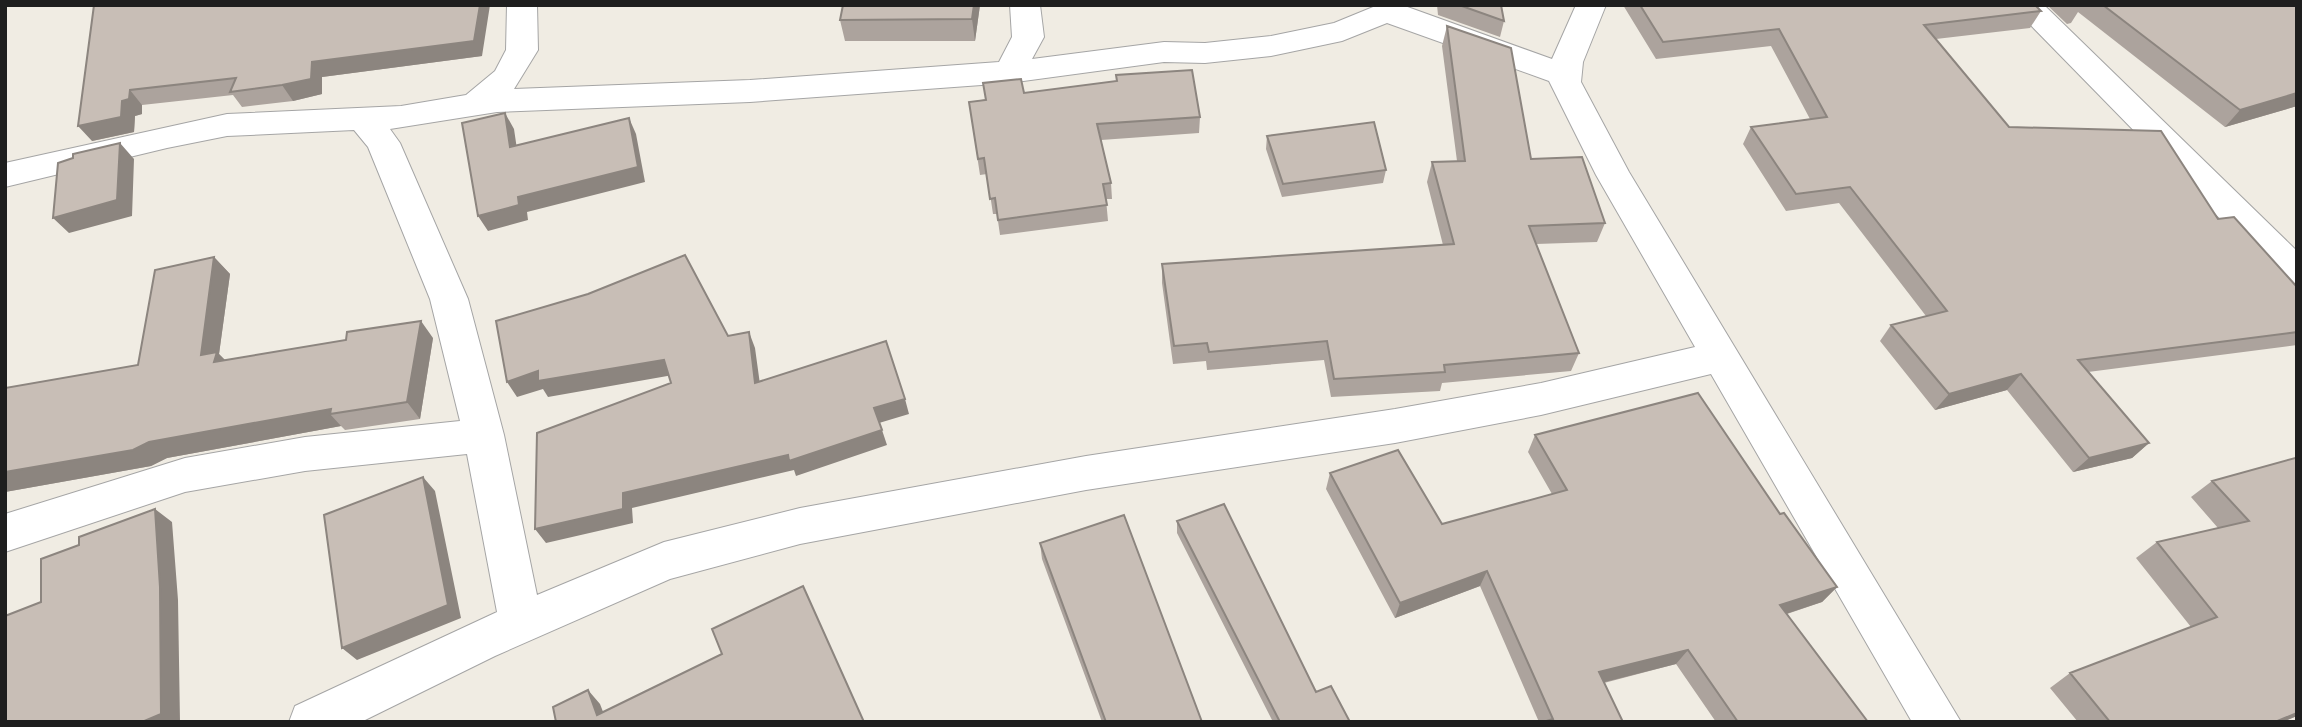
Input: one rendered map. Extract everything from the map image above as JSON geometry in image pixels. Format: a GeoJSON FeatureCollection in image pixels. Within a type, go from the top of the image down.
{"type":"FeatureCollection","features":[{"type":"Feature","properties":{"kind":"street"},"geometry":{"type":"LineString","coordinates":[[475,105],[508,76],[522,50],[522,5]]}},
{"type":"Feature","properties":{"kind":"street"},"geometry":{"type":"LineString","coordinates":[[1009,72],[1028,37],[1025,5]]}},
{"type":"Feature","properties":{"kind":"street"},"geometry":{"type":"LineString","coordinates":[[1591,5],[1567,62],[1565,82],[1612,175],[1938,722]]}},
{"type":"Feature","properties":{"kind":"street"},"geometry":{"type":"LineString","coordinates":[[2026,5],[2297,274]]}},
{"type":"Feature","properties":{"kind":"street"},"geometry":{"type":"LineString","coordinates":[[5,175],[167,135],[227,125],[382,127],[475,105],[750,91],[1009,72],[1164,52],[1205,53],[1271,46],[1342,31],[1382,14],[1395,13],[1566,76]]}},
{"type":"Feature","properties":{"kind":"street"},"geometry":{"type":"LineString","coordinates":[[382,127],[449,299],[484,435],[521,623]]}},
{"type":"Feature","properties":{"kind":"street"},"geometry":{"type":"LineString","coordinates":[[312,722],[521,623],[664,561],[800,526],[1086,472],[1395,426],[1541,399],[1721,356]]}},
{"type":"Feature","properties":{"kind":"street"},"geometry":{"type":"LineString","coordinates":[[5,533],[185,475],[306,454],[484,435]]}},
{"type":"Feature","properties":{"kind":"building"},"geometry":{"type":"Polygon","coordinates":[[[94,5],[480,5],[474,41],[312,62],[311,79],[282,85],[230,92],[236,78],[130,90],[129,99],[122,101],[121,117],[78,126],[94,5]]]}},
{"type":"Feature","properties":{"kind":"building"},"geometry":{"type":"Polygon","coordinates":[[[843,5],[974,5],[972,19],[840,20],[843,5]]]}},
{"type":"Feature","properties":{"kind":"building"},"geometry":{"type":"Polygon","coordinates":[[[1459,5],[1501,5],[1504,21],[1459,5]]]}},
{"type":"Feature","properties":{"kind":"building"},"geometry":{"type":"Polygon","coordinates":[[[1640,5],[2035,5],[2041,11],[1924,25],[2009,127],[2161,131],[2218,219],[2234,217],[2297,287],[2297,332],[2078,360],[2149,443],[2089,458],[2021,374],[1949,394],[1891,325],[1947,311],[1850,187],[1796,194],[1751,127],[1827,117],[1779,29],[1663,42],[1640,5]]]}},
{"type":"Feature","properties":{"kind":"building"},"geometry":{"type":"Polygon","coordinates":[[[2103,5],[2297,5],[2297,93],[2240,110],[2103,5]]]}},
{"type":"Feature","properties":{"kind":"building"},"geometry":{"type":"Polygon","coordinates":[[[1447,26],[1511,48],[1531,159],[1582,157],[1605,223],[1529,226],[1579,353],[1444,365],[1445,372],[1334,379],[1327,341],[1209,352],[1207,343],[1174,346],[1162,264],[1454,244],[1432,162],[1465,161],[1447,26]]]}},
{"type":"Feature","properties":{"kind":"building"},"geometry":{"type":"Polygon","coordinates":[[[1192,70],[1200,117],[1097,124],[1111,183],[1103,184],[1107,205],[998,220],[995,198],[990,199],[984,158],[978,159],[969,102],[986,100],[983,83],[1021,79],[1024,93],[1117,81],[1116,75],[1192,70]]]}},
{"type":"Feature","properties":{"kind":"building"},"geometry":{"type":"Polygon","coordinates":[[[505,113],[510,147],[629,118],[638,167],[518,197],[519,205],[478,216],[462,123],[505,113]]]}},
{"type":"Feature","properties":{"kind":"building"},"geometry":{"type":"Polygon","coordinates":[[[1374,122],[1386,170],[1283,184],[1267,136],[1374,122]]]}},
{"type":"Feature","properties":{"kind":"building"},"geometry":{"type":"Polygon","coordinates":[[[120,143],[117,200],[53,218],[58,163],[73,158],[73,154],[120,143]]]}},
{"type":"Feature","properties":{"kind":"building"},"geometry":{"type":"Polygon","coordinates":[[[685,255],[728,336],[749,332],[755,383],[886,341],[905,399],[874,408],[882,430],[789,461],[788,455],[623,493],[623,509],[535,529],[537,433],[671,383],[664,360],[538,381],[538,371],[507,382],[496,321],[588,294],[685,255]]]}},
{"type":"Feature","properties":{"kind":"building"},"geometry":{"type":"Polygon","coordinates":[[[214,257],[201,355],[217,352],[214,362],[346,340],[347,332],[421,321],[407,402],[330,414],[331,409],[149,442],[133,450],[5,472],[5,388],[138,365],[155,270],[214,257]]]}},
{"type":"Feature","properties":{"kind":"building"},"geometry":{"type":"Polygon","coordinates":[[[1698,393],[1780,514],[1784,513],[1837,587],[1780,605],[1868,722],[1738,722],[1688,650],[1599,672],[1623,722],[1543,722],[1553,719],[1487,571],[1400,603],[1330,473],[1398,450],[1442,524],[1567,490],[1535,435],[1698,393]]]}},
{"type":"Feature","properties":{"kind":"building"},"geometry":{"type":"Polygon","coordinates":[[[2295,458],[2297,713],[2275,722],[2110,722],[2070,673],[2217,617],[2157,542],[2249,521],[2212,481],[2295,458]]]}},
{"type":"Feature","properties":{"kind":"building"},"geometry":{"type":"Polygon","coordinates":[[[423,477],[448,605],[342,648],[324,515],[423,477]]]}},
{"type":"Feature","properties":{"kind":"building"},"geometry":{"type":"Polygon","coordinates":[[[1224,504],[1316,692],[1331,686],[1350,722],[1280,722],[1177,521],[1224,504]]]}},
{"type":"Feature","properties":{"kind":"building"},"geometry":{"type":"Polygon","coordinates":[[[155,509],[160,587],[161,714],[142,722],[5,722],[5,616],[41,602],[41,559],[79,545],[79,537],[155,509]]]}},
{"type":"Feature","properties":{"kind":"building"},"geometry":{"type":"Polygon","coordinates":[[[1124,515],[1202,722],[1106,722],[1040,543],[1124,515]]]}},
{"type":"Feature","properties":{"kind":"building"},"geometry":{"type":"Polygon","coordinates":[[[803,586],[864,722],[556,722],[553,707],[588,690],[597,715],[722,654],[712,629],[803,586]]]}}]}
